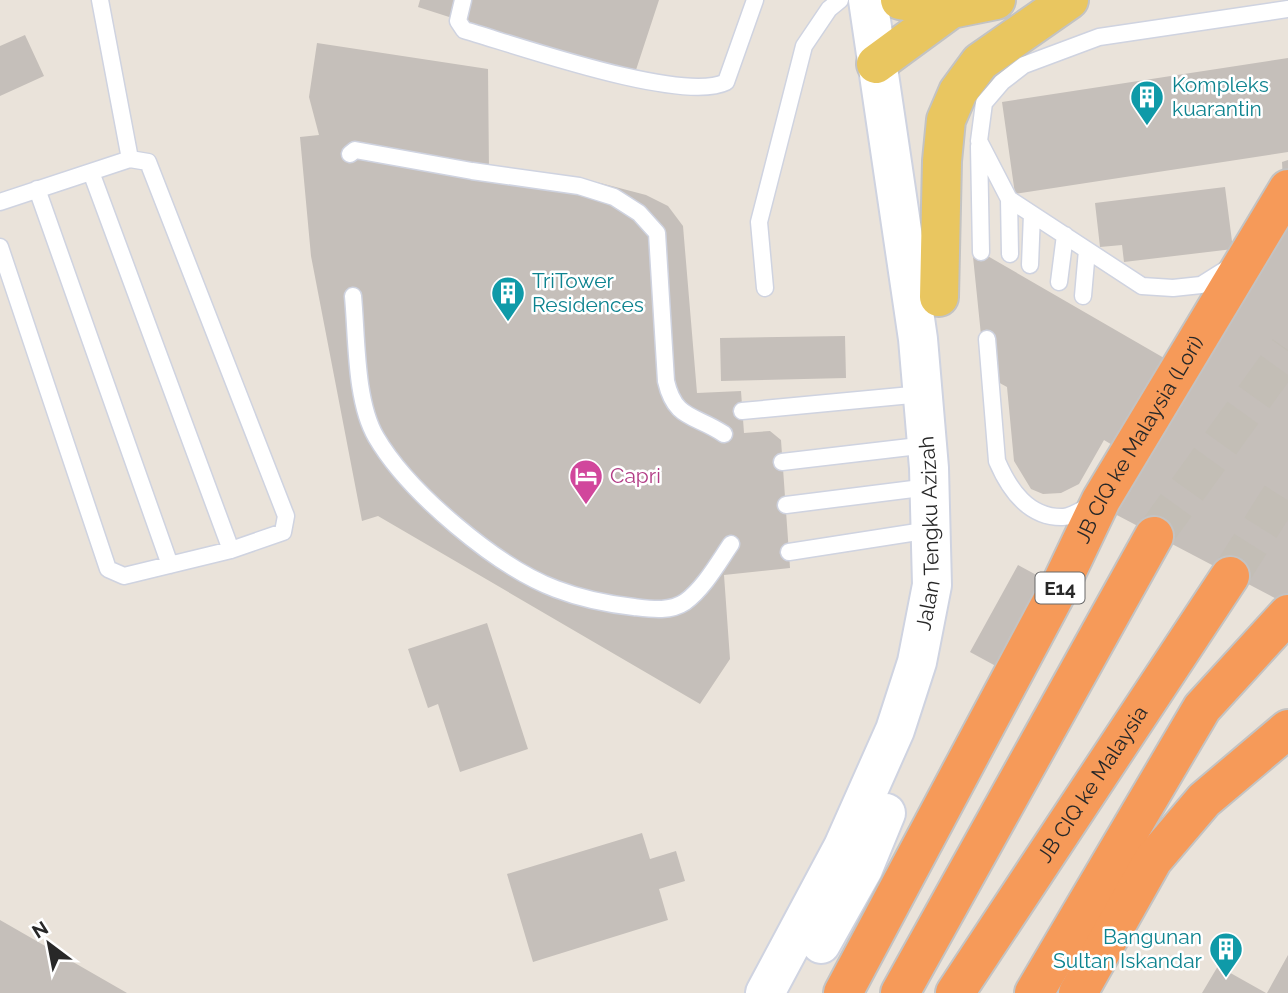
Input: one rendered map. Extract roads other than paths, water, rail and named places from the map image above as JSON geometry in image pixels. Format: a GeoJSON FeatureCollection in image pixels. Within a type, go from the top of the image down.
{"type":"FeatureCollection","features":[{"type":"Feature","properties":{"kind":"highway","name":"JB CIQ ke Malaysia (Lori)"},"geometry":{"type":"LineString","coordinates":[[844,993],[1060,586],[1101,500],[1288,190]]}},
{"type":"Feature","properties":{"kind":"highway","name":"E14"},"geometry":{"type":"LineString","coordinates":[[900,993],[1154,537]]}},
{"type":"Feature","properties":{"kind":"highway","name":"JB CIQ ke Malaysia"},"geometry":{"type":"LineString","coordinates":[[955,993],[1230,576]]}},
{"type":"Feature","properties":{"kind":"highway"},"geometry":{"type":"LineString","coordinates":[[1034,993],[1202,708],[1288,614]]}},
{"type":"Feature","properties":{"kind":"highway"},"geometry":{"type":"LineString","coordinates":[[1077,993],[1153,860],[1204,800],[1288,729]]}},
{"type":"Feature","properties":{"kind":"main road","name":"Jalan Tengku Azizah"},"geometry":{"type":"LineString","coordinates":[[793,993],[863,869],[906,759],[931,683],[945,622],[954,550],[939,297],[905,129],[868,0]]}},
{"type":"Feature","properties":{"kind":"main road","name":"Jalan Tengku Azizah"},"geometry":{"type":"LineString","coordinates":[[765,993],[843,847],[895,730],[917,662],[932,585],[929,487],[918,339],[885,57],[886,0]]}},
{"type":"Feature","properties":{"kind":"main road"},"geometry":{"type":"LineString","coordinates":[[900,0],[951,9],[996,0]]}},
{"type":"Feature","properties":{"kind":"main road"},"geometry":{"type":"LineString","coordinates":[[939,297],[942,161],[950,111],[958,92],[980,62],[1069,0]]}},
{"type":"Feature","properties":{"kind":"main road"},"geometry":{"type":"LineString","coordinates":[[885,57],[951,9]]}},
{"type":"Feature","properties":{"kind":"lane"},"geometry":{"type":"LineString","coordinates":[[100,0],[130,159]]}},
{"type":"Feature","properties":{"kind":"lane"},"geometry":{"type":"LineString","coordinates":[[463,0],[458,21],[464,30],[659,84],[716,87],[726,82],[755,0]]}},
{"type":"Feature","properties":{"kind":"lane"},"geometry":{"type":"LineString","coordinates":[[765,288],[759,222],[804,46],[829,9],[840,0]]}},
{"type":"Feature","properties":{"kind":"lane"},"geometry":{"type":"LineString","coordinates":[[981,253],[979,141],[984,103],[1002,82],[1024,65],[1099,37],[1288,9]]}},
{"type":"Feature","properties":{"kind":"lane"},"geometry":{"type":"LineString","coordinates":[[979,141],[1009,199],[1010,254]]}},
{"type":"Feature","properties":{"kind":"lane"},"geometry":{"type":"LineString","coordinates":[[350,154],[355,150],[472,172],[579,186],[614,197],[639,214],[657,233],[666,381],[670,401],[679,412],[693,415],[724,434]]}},
{"type":"Feature","properties":{"kind":"lane"},"geometry":{"type":"LineString","coordinates":[[0,202],[130,159],[148,162],[286,516],[283,532],[231,550],[124,576],[108,569],[0,247]]}},
{"type":"Feature","properties":{"kind":"lane"},"geometry":{"type":"LineString","coordinates":[[91,172],[231,550]]}},
{"type":"Feature","properties":{"kind":"lane"},"geometry":{"type":"LineString","coordinates":[[37,189],[170,565]]}},
{"type":"Feature","properties":{"kind":"lane"},"geometry":{"type":"LineString","coordinates":[[1009,199],[1142,286],[1173,288],[1201,285],[1248,255]]}},
{"type":"Feature","properties":{"kind":"lane"},"geometry":{"type":"LineString","coordinates":[[1030,265],[1032,214]]}},
{"type":"Feature","properties":{"kind":"lane"},"geometry":{"type":"LineString","coordinates":[[1059,282],[1065,236]]}},
{"type":"Feature","properties":{"kind":"lane"},"geometry":{"type":"LineString","coordinates":[[1083,296],[1087,250]]}},
{"type":"Feature","properties":{"kind":"lane"},"geometry":{"type":"LineString","coordinates":[[354,296],[360,386],[374,435],[398,470],[431,503],[489,550],[522,572],[554,589],[600,604],[662,610],[684,603],[731,544]]}},
{"type":"Feature","properties":{"kind":"lane"},"geometry":{"type":"LineString","coordinates":[[988,339],[996,461],[1012,489],[1020,499],[1039,513],[1065,517],[1101,500]]}},
{"type":"Feature","properties":{"kind":"lane"},"geometry":{"type":"LineString","coordinates":[[742,411],[922,394]]}},
{"type":"Feature","properties":{"kind":"lane"},"geometry":{"type":"LineString","coordinates":[[782,462],[926,445]]}},
{"type":"Feature","properties":{"kind":"lane"},"geometry":{"type":"LineString","coordinates":[[786,505],[929,487]]}},
{"type":"Feature","properties":{"kind":"lane"},"geometry":{"type":"LineString","coordinates":[[789,552],[930,530]]}},
{"type":"Feature","properties":{"kind":"tunnel"},"geometry":{"type":"LineString","coordinates":[[1154,536],[1288,350]]}},
{"type":"Feature","properties":{"kind":"tunnel"},"geometry":{"type":"LineString","coordinates":[[1230,576],[1288,484]]}},
{"type":"Feature","properties":{"kind":"place","name":"Kompleks kuarantin"},"geometry":{"type":"Point","coordinates":[1147,127]}},
{"type":"Feature","properties":{"kind":"place","name":"TriTower Residences"},"geometry":{"type":"Point","coordinates":[508,323]}},
{"type":"Feature","properties":{"kind":"place","name":"Capri"},"geometry":{"type":"Point","coordinates":[586,506]}},
{"type":"Feature","properties":{"kind":"place","name":"Bangunan Sultan Iskandar"},"geometry":{"type":"Point","coordinates":[1226,979]}}]}
